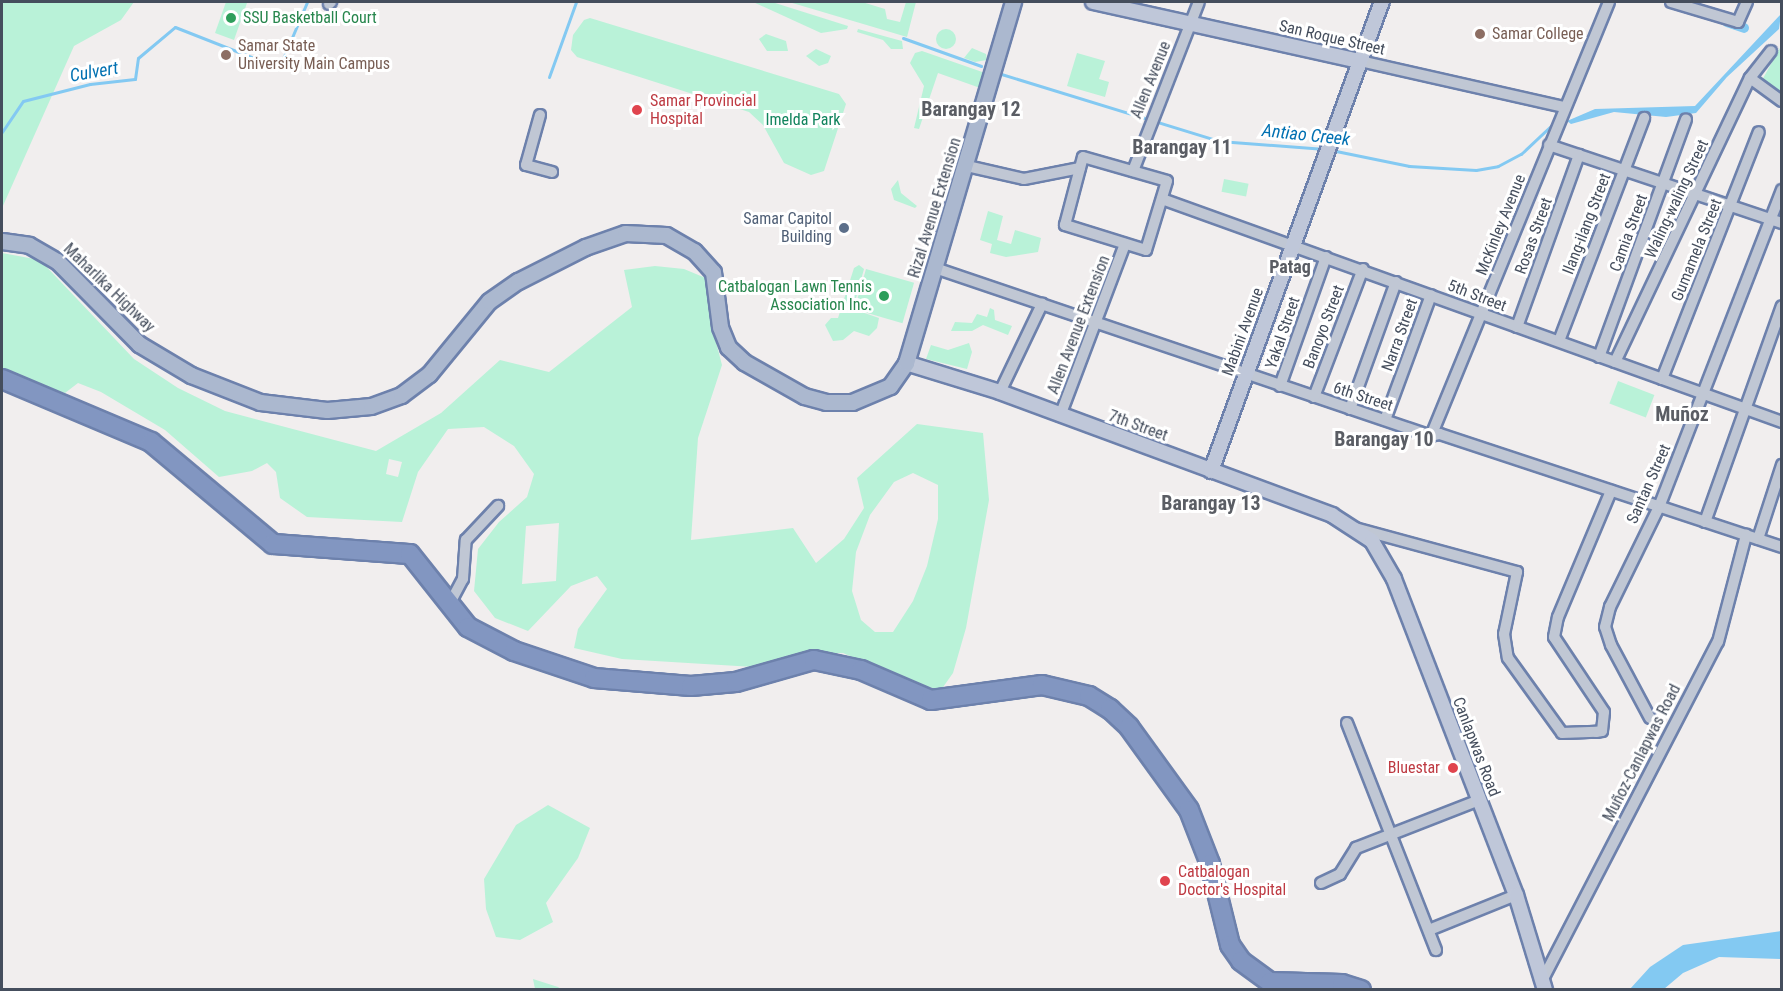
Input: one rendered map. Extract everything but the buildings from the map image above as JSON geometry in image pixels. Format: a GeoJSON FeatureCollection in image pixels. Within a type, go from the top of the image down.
{"type":"FeatureCollection","features":[{"type":"Feature","properties":{"kind":"highway"},"geometry":{"type":"LineString","coordinates":[[2,379],[151,442],[273,544],[410,554],[468,627],[487,640],[594,678],[646,685],[702,685],[736,682],[814,660],[861,670],[931,700],[1042,686],[1089,696],[1129,727],[1189,810],[1210,864],[1230,945],[1240,961],[1270,982],[1342,984],[1361,990]]}},
{"type":"Feature","properties":{"kind":"main road","name":"Rizal Avenue Extension"},"geometry":{"type":"LineString","coordinates":[[890,386],[906,363],[967,165],[1013,2]]}},
{"type":"Feature","properties":{"kind":"main road","name":"Maharlika Highway"},"geometry":{"type":"LineString","coordinates":[[2,241],[29,245],[57,261],[139,344],[191,375],[260,402],[327,410],[371,406],[401,394],[429,374],[489,301],[518,281],[585,247],[625,234],[647,232],[666,235],[705,260],[713,272],[720,327],[728,347],[744,362],[804,396],[826,402],[852,402],[890,386]]}},
{"type":"Feature","properties":{"kind":"street","name":"San Roque Street"},"geometry":{"type":"LineString","coordinates":[[1093,2],[1360,62],[1561,116]]}},
{"type":"Feature","properties":{"kind":"street","name":"Allen Avenue"},"geometry":{"type":"LineString","coordinates":[[1133,171],[1198,2]]}},
{"type":"Feature","properties":{"kind":"street","name":"Mabini Avenue"},"geometry":{"type":"LineString","coordinates":[[1211,471],[1382,2]]}},
{"type":"Feature","properties":{"kind":"street"},"geometry":{"type":"LineString","coordinates":[[1671,2],[1738,22],[1747,2]]}},
{"type":"Feature","properties":{"kind":"street","name":"McKinley Avenue"},"geometry":{"type":"LineString","coordinates":[[1431,436],[1607,6]]}},
{"type":"Feature","properties":{"kind":"street","name":"Waling-waling Street"},"geometry":{"type":"LineString","coordinates":[[1615,362],[1750,78],[1771,51]]}},
{"type":"Feature","properties":{"kind":"street"},"geometry":{"type":"LineString","coordinates":[[1750,78],[1782,101]]}},
{"type":"Feature","properties":{"kind":"street"},"geometry":{"type":"LineString","coordinates":[[540,114],[525,165],[552,172]]}},
{"type":"Feature","properties":{"kind":"street","name":"Ilang-ilang Street"},"geometry":{"type":"LineString","coordinates":[[1558,341],[1644,118]]}},
{"type":"Feature","properties":{"kind":"street","name":"Camia Street"},"geometry":{"type":"LineString","coordinates":[[1599,357],[1686,119]]}},
{"type":"Feature","properties":{"kind":"street","name":"Gumamela Street"},"geometry":{"type":"LineString","coordinates":[[1662,379],[1759,132]]}},
{"type":"Feature","properties":{"kind":"street"},"geometry":{"type":"LineString","coordinates":[[1549,145],[1782,223]]}},
{"type":"Feature","properties":{"kind":"street","name":"Rosas Street"},"geometry":{"type":"LineString","coordinates":[[1517,327],[1579,154]]}},
{"type":"Feature","properties":{"kind":"street"},"geometry":{"type":"LineString","coordinates":[[1083,157],[1133,171],[1167,181],[1146,250],[1065,225],[1083,157]]}},
{"type":"Feature","properties":{"kind":"street"},"geometry":{"type":"LineString","coordinates":[[967,165],[1024,179],[1080,168]]}},
{"type":"Feature","properties":{"kind":"street","name":"Santan Street"},"geometry":{"type":"LineString","coordinates":[[1650,718],[1611,645],[1605,627],[1629,562],[1659,507],[1705,395],[1782,190]]}},
{"type":"Feature","properties":{"kind":"street","name":"5th Street"},"geometry":{"type":"LineString","coordinates":[[1162,200],[1363,269],[1782,422]]}},
{"type":"Feature","properties":{"kind":"street","name":"Allen Avenue Extension"},"geometry":{"type":"LineString","coordinates":[[1060,416],[1098,322],[1125,244]]}},
{"type":"Feature","properties":{"kind":"street","name":"Yakal Street"},"geometry":{"type":"LineString","coordinates":[[1281,386],[1326,257]]}},
{"type":"Feature","properties":{"kind":"street","name":"6th Street"},"geometry":{"type":"LineString","coordinates":[[935,268],[1431,436],[1440,434],[1782,547]]}},
{"type":"Feature","properties":{"kind":"street","name":"Banoyo Street"},"geometry":{"type":"LineString","coordinates":[[1314,396],[1363,269]]}},
{"type":"Feature","properties":{"kind":"street"},"geometry":{"type":"LineString","coordinates":[[1350,409],[1396,282]]}},
{"type":"Feature","properties":{"kind":"street","name":"Narra Street"},"geometry":{"type":"LineString","coordinates":[[1385,420],[1431,295]]}},
{"type":"Feature","properties":{"kind":"street"},"geometry":{"type":"LineString","coordinates":[[1000,392],[1042,304]]}},
{"type":"Feature","properties":{"kind":"street"},"geometry":{"type":"LineString","coordinates":[[1705,522],[1743,408],[1782,306]]}},
{"type":"Feature","properties":{"kind":"street","name":"7th Street"},"geometry":{"type":"LineString","coordinates":[[906,363],[1000,392],[1332,515],[1355,528]]}},
{"type":"Feature","properties":{"kind":"street"},"geometry":{"type":"LineString","coordinates":[[1758,539],[1782,465]]}},
{"type":"Feature","properties":{"kind":"street"},"geometry":{"type":"LineString","coordinates":[[1355,528],[1388,534],[1517,572],[1504,634],[1508,658],[1562,733],[1596,732],[1602,731],[1604,712],[1554,637],[1558,617],[1611,491]]}},
{"type":"Feature","properties":{"kind":"street"},"geometry":{"type":"LineString","coordinates":[[449,605],[463,579],[466,540],[498,506]]}},
{"type":"Feature","properties":{"kind":"street","name":"Canlapwas Road"},"geometry":{"type":"LineString","coordinates":[[1355,528],[1372,541],[1394,579],[1516,895],[1545,983]]}},
{"type":"Feature","properties":{"kind":"street","name":"Muñoz-Canlapwas Road"},"geometry":{"type":"LineString","coordinates":[[1545,983],[1718,642],[1746,535]]}},
{"type":"Feature","properties":{"kind":"street"},"geometry":{"type":"LineString","coordinates":[[1347,723],[1393,834],[1436,950]]}},
{"type":"Feature","properties":{"kind":"street"},"geometry":{"type":"LineString","coordinates":[[1320,883],[1340,874],[1356,848],[1479,800]]}},
{"type":"Feature","properties":{"kind":"street"},"geometry":{"type":"LineString","coordinates":[[1429,930],[1516,895]]}},
{"type":"Feature","properties":{"kind":"green space"},"geometry":{"type":"Polygon","coordinates":[[[2,2],[134,2],[121,20],[74,46],[2,208],[2,2]]]}},
{"type":"Feature","properties":{"kind":"green space","name":"SSU Basketball Court"},"geometry":{"type":"Polygon","coordinates":[[[226,2],[247,3],[234,40],[215,33],[226,2]]]}},
{"type":"Feature","properties":{"kind":"green space"},"geometry":{"type":"Polygon","coordinates":[[[753,2],[772,2],[848,26],[847,29],[821,33],[753,2]]]}},
{"type":"Feature","properties":{"kind":"green space"},"geometry":{"type":"Polygon","coordinates":[[[789,2],[862,2],[885,9],[887,19],[900,22],[906,2],[916,2],[907,37],[789,2]]]}},
{"type":"Feature","properties":{"kind":"green space","name":"Imelda Park"},"geometry":{"type":"Polygon","coordinates":[[[590,18],[839,94],[846,104],[824,171],[811,175],[784,163],[763,125],[749,112],[577,57],[571,50],[573,35],[584,20],[590,18]]]}},
{"type":"Feature","properties":{"kind":"green space"},"geometry":{"type":"Polygon","coordinates":[[[858,29],[902,41],[903,49],[891,49],[883,40],[857,32],[858,29]]]}},
{"type":"Feature","properties":{"kind":"green space"},"geometry":{"type":"Polygon","coordinates":[[[942,29],[950,29],[956,35],[956,43],[950,49],[942,49],[936,43],[936,35],[942,29]]]}},
{"type":"Feature","properties":{"kind":"green space"},"geometry":{"type":"Polygon","coordinates":[[[766,34],[786,41],[788,51],[767,51],[759,39],[766,34]]]}},
{"type":"Feature","properties":{"kind":"green space"},"geometry":{"type":"Polygon","coordinates":[[[1781,46],[1781,97],[1761,82],[1781,46]]]}},
{"type":"Feature","properties":{"kind":"green space"},"geometry":{"type":"Polygon","coordinates":[[[972,48],[986,54],[987,60],[975,62],[964,58],[972,48]]]}},
{"type":"Feature","properties":{"kind":"green space"},"geometry":{"type":"Polygon","coordinates":[[[816,49],[831,56],[828,63],[819,66],[806,56],[816,49]]]}},
{"type":"Feature","properties":{"kind":"green space"},"geometry":{"type":"Polygon","coordinates":[[[922,51],[988,74],[983,89],[938,73],[919,129],[914,128],[924,86],[910,63],[915,53],[922,51]]]}},
{"type":"Feature","properties":{"kind":"green space"},"geometry":{"type":"Polygon","coordinates":[[[1077,53],[1105,61],[1099,79],[1109,82],[1105,97],[1067,86],[1077,53]]]}},
{"type":"Feature","properties":{"kind":"green space"},"geometry":{"type":"Polygon","coordinates":[[[1224,179],[1249,184],[1246,197],[1222,192],[1224,179]]]}},
{"type":"Feature","properties":{"kind":"green space"},"geometry":{"type":"Polygon","coordinates":[[[898,180],[901,193],[917,206],[915,208],[894,200],[891,189],[898,180]]]}},
{"type":"Feature","properties":{"kind":"green space"},"geometry":{"type":"Polygon","coordinates":[[[988,211],[1003,216],[997,240],[1011,244],[1015,230],[1041,238],[1038,252],[1006,257],[990,253],[992,244],[980,240],[988,211]]]}},
{"type":"Feature","properties":{"kind":"green space"},"geometry":{"type":"Polygon","coordinates":[[[2,253],[40,260],[134,359],[178,388],[225,411],[376,451],[441,413],[500,360],[549,372],[632,307],[624,270],[655,266],[684,269],[708,279],[711,323],[722,365],[698,438],[691,540],[793,528],[816,563],[844,539],[864,508],[857,478],[917,424],[983,433],[989,500],[966,628],[953,673],[941,690],[915,684],[843,653],[796,654],[754,667],[622,659],[574,648],[578,629],[607,589],[597,576],[571,586],[528,631],[495,618],[474,591],[478,549],[499,522],[527,497],[534,474],[514,446],[484,427],[448,429],[418,472],[402,522],[307,517],[280,498],[276,472],[267,463],[252,471],[219,477],[165,430],[101,392],[78,383],[65,393],[2,373],[2,253]],[[389,459],[386,474],[398,477],[402,462],[389,459]],[[913,473],[894,482],[870,515],[856,552],[852,591],[861,620],[875,632],[893,632],[913,601],[927,566],[938,519],[938,485],[913,473]],[[559,523],[526,526],[522,584],[556,581],[559,523]]]}},
{"type":"Feature","properties":{"kind":"green space"},"geometry":{"type":"Polygon","coordinates":[[[859,265],[864,269],[853,309],[879,318],[877,328],[869,336],[854,331],[843,340],[833,341],[825,325],[831,318],[838,318],[854,268],[859,265]]]}},
{"type":"Feature","properties":{"kind":"green space","name":"Catbalogan Lawn Tennis Association Inc."},"geometry":{"type":"Polygon","coordinates":[[[866,269],[914,283],[902,323],[854,309],[866,269]]]}},
{"type":"Feature","properties":{"kind":"green space"},"geometry":{"type":"Polygon","coordinates":[[[990,308],[994,310],[995,320],[1012,326],[1008,335],[983,325],[972,331],[951,331],[955,322],[972,323],[977,314],[987,317],[990,308]]]}},
{"type":"Feature","properties":{"kind":"green space"},"geometry":{"type":"Polygon","coordinates":[[[969,343],[972,352],[967,369],[926,359],[931,345],[948,350],[969,343]]]}},
{"type":"Feature","properties":{"kind":"green space"},"geometry":{"type":"Polygon","coordinates":[[[1618,381],[1654,395],[1646,417],[1609,403],[1618,381]]]}},
{"type":"Feature","properties":{"kind":"green space"},"geometry":{"type":"Polygon","coordinates":[[[548,805],[590,828],[578,858],[546,903],[553,922],[520,940],[496,937],[486,909],[484,879],[516,825],[548,805]]]}},
{"type":"Feature","properties":{"kind":"green space"},"geometry":{"type":"Polygon","coordinates":[[[533,979],[558,987],[561,989],[535,989],[533,979]]]}},
{"type":"Feature","properties":{"kind":"water"},"geometry":{"type":"Polygon","coordinates":[[[1781,14],[1779,29],[1727,77],[1696,113],[1666,117],[1614,112],[1571,124],[1567,121],[1595,109],[1695,106],[1781,14]]]}},
{"type":"Feature","properties":{"kind":"water"},"geometry":{"type":"Polygon","coordinates":[[[1781,931],[1781,959],[1719,957],[1683,973],[1664,989],[1630,989],[1650,967],[1683,945],[1781,931]]]}},
{"type":"Feature","properties":{"kind":"waterway","name":"Culvert"},"geometry":{"type":"LineString","coordinates":[[2,132],[23,101],[90,84],[135,79],[138,58],[175,27],[279,68],[307,2]]}},
{"type":"Feature","properties":{"kind":"waterway"},"geometry":{"type":"LineString","coordinates":[[549,77],[576,2]]}},
{"type":"Feature","properties":{"kind":"waterway"},"geometry":{"type":"LineString","coordinates":[[1727,22],[1744,28]]}},
{"type":"Feature","properties":{"kind":"waterway","name":"Antiao Creek"},"geometry":{"type":"LineString","coordinates":[[903,38],[981,66]]}},
{"type":"Feature","properties":{"kind":"waterway","name":"Antiao Creek"},"geometry":{"type":"LineString","coordinates":[[998,73],[1219,141],[1325,149]]}},
{"type":"Feature","properties":{"kind":"waterway","name":"Antiao Creek"},"geometry":{"type":"LineString","coordinates":[[1331,150],[1409,166],[1476,170],[1498,166],[1521,154],[1555,122]]}},
{"type":"Feature","properties":{"kind":"place","name":"SSU Basketball Court"},"geometry":{"type":"Point","coordinates":[231,18]}},
{"type":"Feature","properties":{"kind":"place","name":"Samar College"},"geometry":{"type":"Point","coordinates":[1480,34]}},
{"type":"Feature","properties":{"kind":"place","name":"Samar State University Main Campus"},"geometry":{"type":"Point","coordinates":[226,55]}},
{"type":"Feature","properties":{"kind":"place","name":"Samar Provincial Hospital"},"geometry":{"type":"Point","coordinates":[637,110]}},
{"type":"Feature","properties":{"kind":"place","name":"Samar Capitol Building"},"geometry":{"type":"Point","coordinates":[844,228]}},
{"type":"Feature","properties":{"kind":"place","name":"Catbalogan Lawn Tennis Association Inc."},"geometry":{"type":"Point","coordinates":[884,296]}},
{"type":"Feature","properties":{"kind":"place","name":"Bluestar"},"geometry":{"type":"Point","coordinates":[1453,768]}},
{"type":"Feature","properties":{"kind":"place","name":"Catbalogan Doctor's Hospital"},"geometry":{"type":"Point","coordinates":[1165,881]}},
{"type":"Feature","properties":{"kind":"district","name":"Barangay 12"},"geometry":{"type":"Point","coordinates":[971,109]}},
{"type":"Feature","properties":{"kind":"district","name":"Barangay 11"},"geometry":{"type":"Point","coordinates":[1182,147]}},
{"type":"Feature","properties":{"kind":"district","name":"Patag"},"geometry":{"type":"Point","coordinates":[1290,267]}},
{"type":"Feature","properties":{"kind":"district","name":"Muñoz"},"geometry":{"type":"Point","coordinates":[1682,414]}},
{"type":"Feature","properties":{"kind":"district","name":"Barangay 10"},"geometry":{"type":"Point","coordinates":[1384,439]}},
{"type":"Feature","properties":{"kind":"district","name":"Barangay 13"},"geometry":{"type":"Point","coordinates":[1211,503]}}]}
